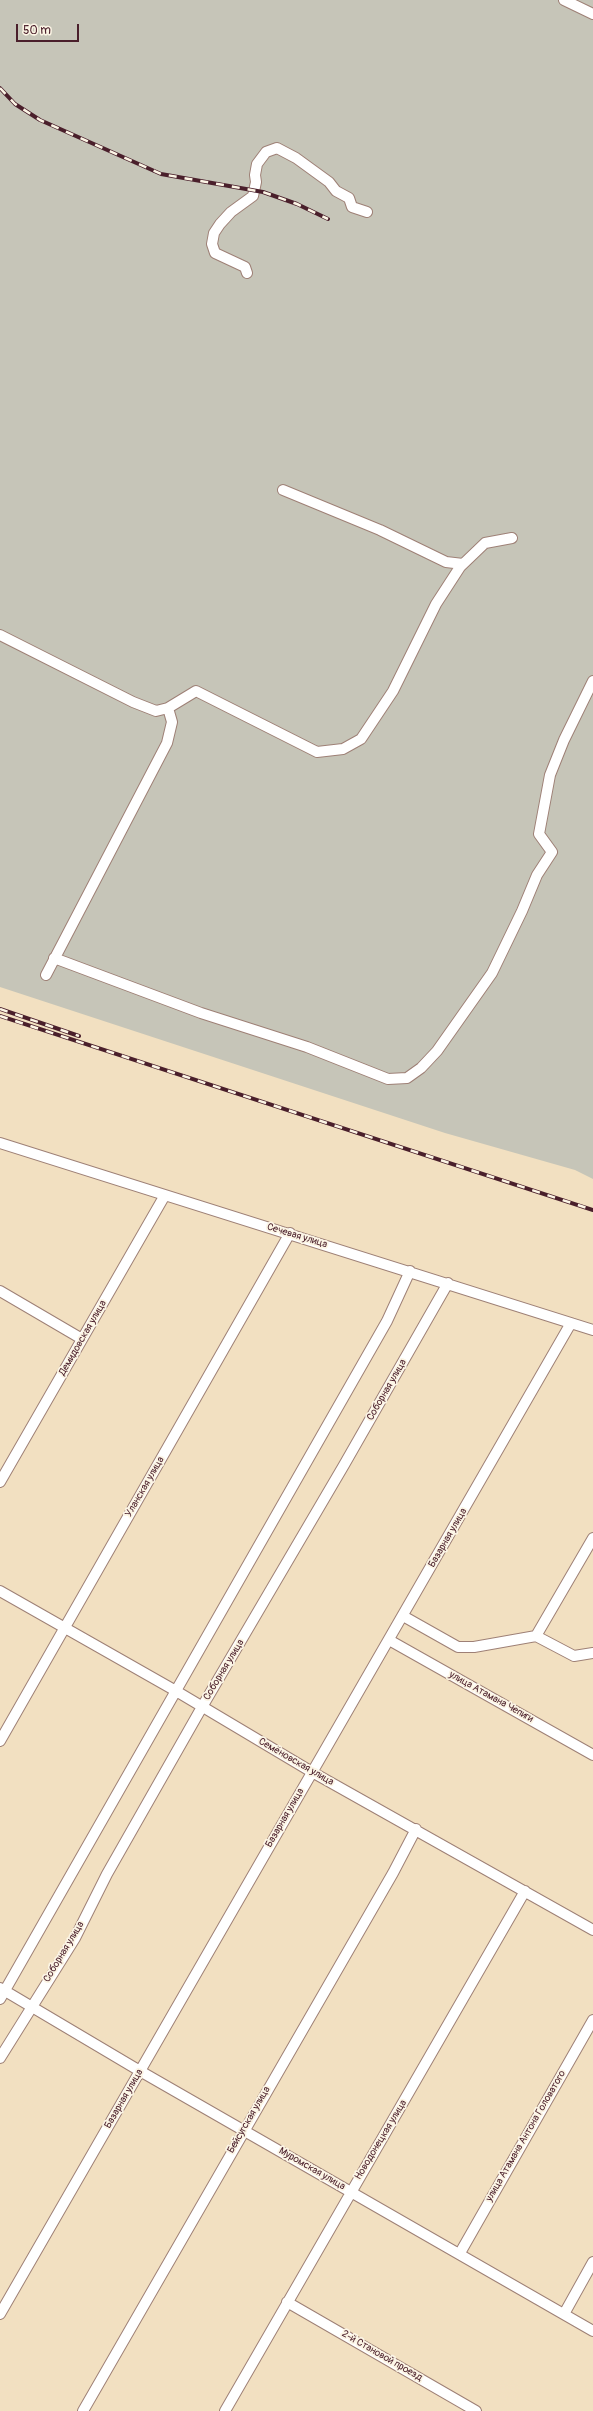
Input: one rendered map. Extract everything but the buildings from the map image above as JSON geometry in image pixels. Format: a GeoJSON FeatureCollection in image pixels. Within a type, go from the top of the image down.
{"type":"FeatureCollection","features":[{"type":"Feature","properties":{"kind":"street"},"geometry":{"type":"LineString","coordinates":[[564,0],[593,14]]}},
{"type":"Feature","properties":{"kind":"street"},"geometry":{"type":"LineString","coordinates":[[247,273],[245,267],[215,253],[212,244],[214,233],[220,224],[231,212],[252,196],[257,164],[266,152],[277,148],[296,158],[329,182],[336,191],[349,198],[352,207],[367,212]]}},
{"type":"Feature","properties":{"kind":"street"},"geometry":{"type":"LineString","coordinates":[[283,490],[380,530],[446,562],[463,564]]}},
{"type":"Feature","properties":{"kind":"street"},"geometry":{"type":"LineString","coordinates":[[0,635],[133,702],[156,711],[168,708],[196,691],[317,752],[343,749],[361,739],[393,691],[436,604],[463,564],[485,543],[512,538]]}},
{"type":"Feature","properties":{"kind":"street"},"geometry":{"type":"LineString","coordinates":[[54,958],[201,1013],[307,1047],[388,1078],[407,1078],[421,1068],[437,1051],[492,973],[522,910],[536,875],[552,852],[539,834],[550,775],[564,740],[593,681]]}},
{"type":"Feature","properties":{"kind":"street"},"geometry":{"type":"LineString","coordinates":[[46,975],[167,743],[172,722],[168,708]]}},
{"type":"Feature","properties":{"kind":"street","name":"Сечевая улица"},"geometry":{"type":"LineString","coordinates":[[0,1143],[290,1233],[593,1330]]}},
{"type":"Feature","properties":{"kind":"street","name":"Демидовская улица"},"geometry":{"type":"LineString","coordinates":[[0,1482],[165,1195]]}},
{"type":"Feature","properties":{"kind":"street","name":"Уланская улица"},"geometry":{"type":"LineString","coordinates":[[0,1742],[290,1233]]}},
{"type":"Feature","properties":{"kind":"street"},"geometry":{"type":"LineString","coordinates":[[2,1993],[387,1321],[410,1271]]}},
{"type":"Feature","properties":{"kind":"street","name":"Соборная улица"},"geometry":{"type":"LineString","coordinates":[[0,2058],[31,2006],[75,1938],[107,1874],[202,1707],[344,1465],[448,1283]]}},
{"type":"Feature","properties":{"kind":"street"},"geometry":{"type":"LineString","coordinates":[[0,1291],[82,1339]]}},
{"type":"Feature","properties":{"kind":"street","name":"Базарная улица"},"geometry":{"type":"LineString","coordinates":[[0,2314],[571,1323]]}},
{"type":"Feature","properties":{"kind":"street"},"geometry":{"type":"LineString","coordinates":[[536,1636],[593,1538]]}},
{"type":"Feature","properties":{"kind":"street","name":"Семёновская улица"},"geometry":{"type":"LineString","coordinates":[[0,1591],[64,1629],[176,1691],[312,1772],[593,1930]]}},
{"type":"Feature","properties":{"kind":"street"},"geometry":{"type":"LineString","coordinates":[[403,1616],[458,1647],[474,1647],[536,1636],[574,1656],[593,1653]]}},
{"type":"Feature","properties":{"kind":"street","name":"улица Атамана Чепиги"},"geometry":{"type":"LineString","coordinates":[[389,1640],[593,1755]]}},
{"type":"Feature","properties":{"kind":"street","name":"Бейсугская улица"},"geometry":{"type":"LineString","coordinates":[[83,2411],[243,2130],[389,1880],[416,1830]]}},
{"type":"Feature","properties":{"kind":"street","name":"Новодонецкая улица"},"geometry":{"type":"LineString","coordinates":[[227,2410],[287,2302],[525,1891]]}},
{"type":"Feature","properties":{"kind":"street","name":"Муромская улица"},"geometry":{"type":"LineString","coordinates":[[2,1993],[31,2006],[140,2071],[460,2253],[593,2331]]}},
{"type":"Feature","properties":{"kind":"street","name":"улица Атамана Антона Головатого"},"geometry":{"type":"LineString","coordinates":[[460,2253],[593,2020]]}},
{"type":"Feature","properties":{"kind":"street"},"geometry":{"type":"LineString","coordinates":[[564,2314],[593,2262]]}},
{"type":"Feature","properties":{"kind":"street","name":"2-й Становой проезд"},"geometry":{"type":"LineString","coordinates":[[287,2302],[476,2411]]}},
{"type":"Feature","properties":{"kind":"shaded area"},"geometry":{"type":"Polygon","coordinates":[[[0,0],[593,0],[593,1179],[575,1170],[445,1133],[0,987],[0,0]]]}},
{"type":"Feature","properties":{"kind":"railway"},"geometry":{"type":"LineString","coordinates":[[0,88],[15,104],[40,120],[161,174],[263,192],[297,204],[328,219]]}},
{"type":"Feature","properties":{"kind":"railway"},"geometry":{"type":"LineString","coordinates":[[0,1009],[79,1036]]}},
{"type":"Feature","properties":{"kind":"railway"},"geometry":{"type":"LineString","coordinates":[[0,1016],[593,1210]]}}]}
